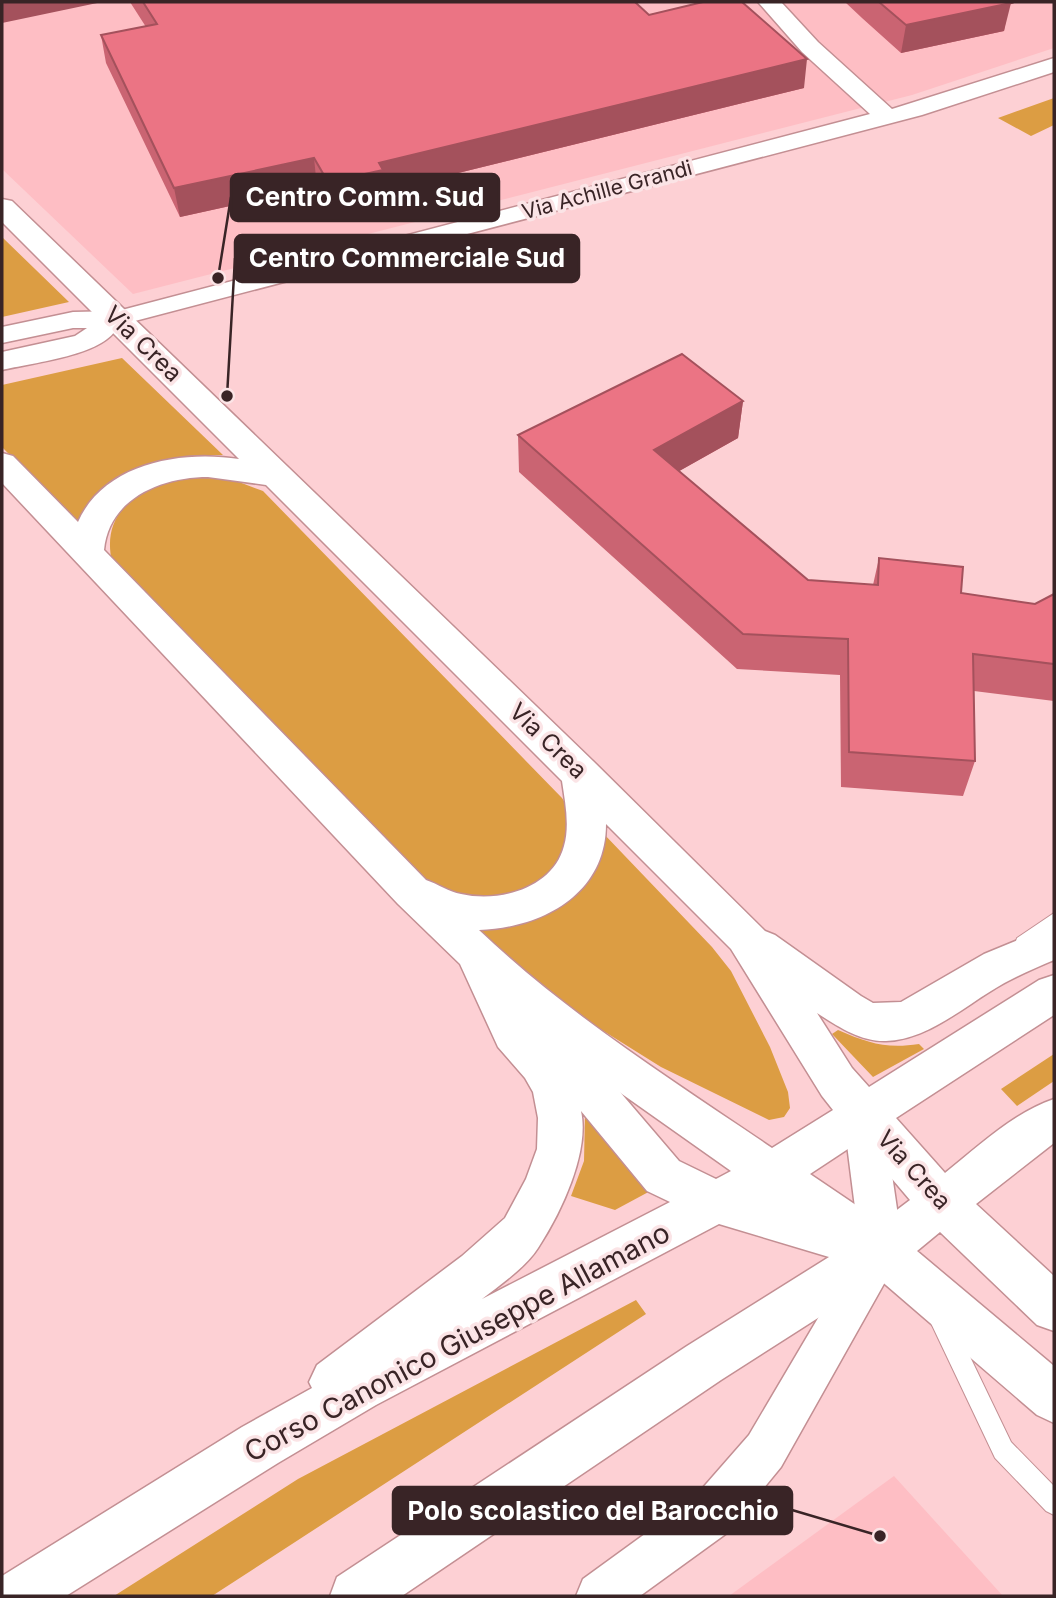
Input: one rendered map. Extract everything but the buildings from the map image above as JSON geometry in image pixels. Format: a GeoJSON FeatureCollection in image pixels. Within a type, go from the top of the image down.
{"type":"FeatureCollection","features":[{"type":"Feature","properties":{"kind":"street"},"geometry":{"type":"LineString","coordinates":[[769,2],[810,47],[887,117]]}},
{"type":"Feature","properties":{"kind":"street","name":"Via Achille Grandi"},"geometry":{"type":"LineString","coordinates":[[118,320],[887,117],[1054,65]]}},
{"type":"Feature","properties":{"kind":"street","name":"Via Crea"},"geometry":{"type":"LineString","coordinates":[[2,207],[746,937],[837,1082],[942,1203],[1054,1308]]}},
{"type":"Feature","properties":{"kind":"street"},"geometry":{"type":"LineString","coordinates":[[2,335],[74,320],[118,320]]}},
{"type":"Feature","properties":{"kind":"street"},"geometry":{"type":"LineString","coordinates":[[2,361],[84,342],[118,320]]}},
{"type":"Feature","properties":{"kind":"street"},"geometry":{"type":"LineString","coordinates":[[87,554],[90,533],[107,504],[121,491],[156,473],[200,465],[278,477]]}},
{"type":"Feature","properties":{"kind":"street"},"geometry":{"type":"LineString","coordinates":[[6,471],[412,892],[473,951],[533,1002],[637,1080],[774,1172],[882,1250],[928,1293],[1054,1398]]}},
{"type":"Feature","properties":{"kind":"street"},"geometry":{"type":"LineString","coordinates":[[412,892],[458,911],[483,912],[511,911],[531,905],[553,893],[576,866],[584,846],[586,818],[579,771]]}},
{"type":"Feature","properties":{"kind":"street"},"geometry":{"type":"LineString","coordinates":[[746,937],[849,1009],[870,1021],[889,1023],[911,1018],[991,970],[1054,942]]}},
{"type":"Feature","properties":{"kind":"street"},"geometry":{"type":"LineString","coordinates":[[260,1445],[362,1359],[479,1272],[521,1234],[542,1200],[559,1149],[560,1118],[554,1089],[540,1064],[513,1034],[473,951]]}},
{"type":"Feature","properties":{"kind":"street","name":"Corso Canonico Giuseppe Allamano"},"geometry":{"type":"LineString","coordinates":[[18,1596],[260,1445],[359,1388],[719,1203],[774,1172],[1054,993]]}},
{"type":"Feature","properties":{"kind":"street"},"geometry":{"type":"LineString","coordinates":[[533,1002],[597,1098],[663,1176],[719,1203],[882,1250]]}},
{"type":"Feature","properties":{"kind":"street"},"geometry":{"type":"LineString","coordinates":[[600,1596],[710,1516],[765,1451],[882,1250],[863,1113]]}},
{"type":"Feature","properties":{"kind":"street"},"geometry":{"type":"LineString","coordinates":[[356,1596],[704,1363],[882,1250],[1054,1119]]}},
{"type":"Feature","properties":{"kind":"lane"},"geometry":{"type":"LineString","coordinates":[[991,970],[1054,921]]}},
{"type":"Feature","properties":{"kind":"lane"},"geometry":{"type":"LineString","coordinates":[[928,1293],[1003,1450],[1054,1503]]}},
{"type":"Feature","properties":{"kind":"shaded area"},"geometry":{"type":"Polygon","coordinates":[[[2,2],[1054,2],[1054,48],[912,95],[133,294],[2,169],[2,2]]]}},
{"type":"Feature","properties":{"kind":"shaded area"},"geometry":{"type":"Polygon","coordinates":[[[1054,98],[1054,125],[1031,136],[998,118],[1054,98]]]}},
{"type":"Feature","properties":{"kind":"shaded area"},"geometry":{"type":"Polygon","coordinates":[[[2,237],[69,302],[2,317],[2,237]]]}},
{"type":"Feature","properties":{"kind":"shaded area"},"geometry":{"type":"Polygon","coordinates":[[[122,358],[223,455],[159,461],[118,477],[101,489],[87,505],[77,524],[2,447],[2,385],[122,358]]]}},
{"type":"Feature","properties":{"kind":"shaded area"},"geometry":{"type":"Polygon","coordinates":[[[210,476],[239,482],[263,491],[562,798],[568,807],[571,846],[540,884],[512,896],[477,899],[450,894],[421,879],[112,562],[110,541],[114,523],[123,508],[153,487],[191,477],[210,476]]]}},
{"type":"Feature","properties":{"kind":"shaded area"},"geometry":{"type":"Polygon","coordinates":[[[602,832],[712,947],[731,971],[770,1047],[788,1092],[790,1108],[784,1117],[769,1120],[661,1067],[589,1022],[468,924],[490,924],[602,832]]]}},
{"type":"Feature","properties":{"kind":"shaded area"},"geometry":{"type":"Polygon","coordinates":[[[838,1030],[877,1044],[919,1044],[924,1049],[873,1077],[832,1034],[838,1030]]]}},
{"type":"Feature","properties":{"kind":"shaded area"},"geometry":{"type":"Polygon","coordinates":[[[1054,1054],[1054,1081],[1017,1106],[1001,1089],[1054,1054]]]}},
{"type":"Feature","properties":{"kind":"shaded area"},"geometry":{"type":"Polygon","coordinates":[[[585,1114],[654,1189],[615,1210],[571,1196],[584,1161],[585,1114]]]}},
{"type":"Feature","properties":{"kind":"shaded area"},"geometry":{"type":"Polygon","coordinates":[[[636,1300],[646,1314],[212,1596],[114,1596],[298,1479],[636,1300]]]}},
{"type":"Feature","properties":{"kind":"shaded area"},"geometry":{"type":"Polygon","coordinates":[[[894,1476],[1003,1596],[729,1596],[894,1476]]]}},
{"type":"Feature","properties":{"kind":"place","name":"Centro Comm. Sud"},"geometry":{"type":"Point","coordinates":[218,278]}},
{"type":"Feature","properties":{"kind":"place","name":"Centro Commerciale Sud"},"geometry":{"type":"Point","coordinates":[227,396]}},
{"type":"Feature","properties":{"kind":"place","name":"Polo scolastico del Barocchio"},"geometry":{"type":"Point","coordinates":[880,1536]}}]}
